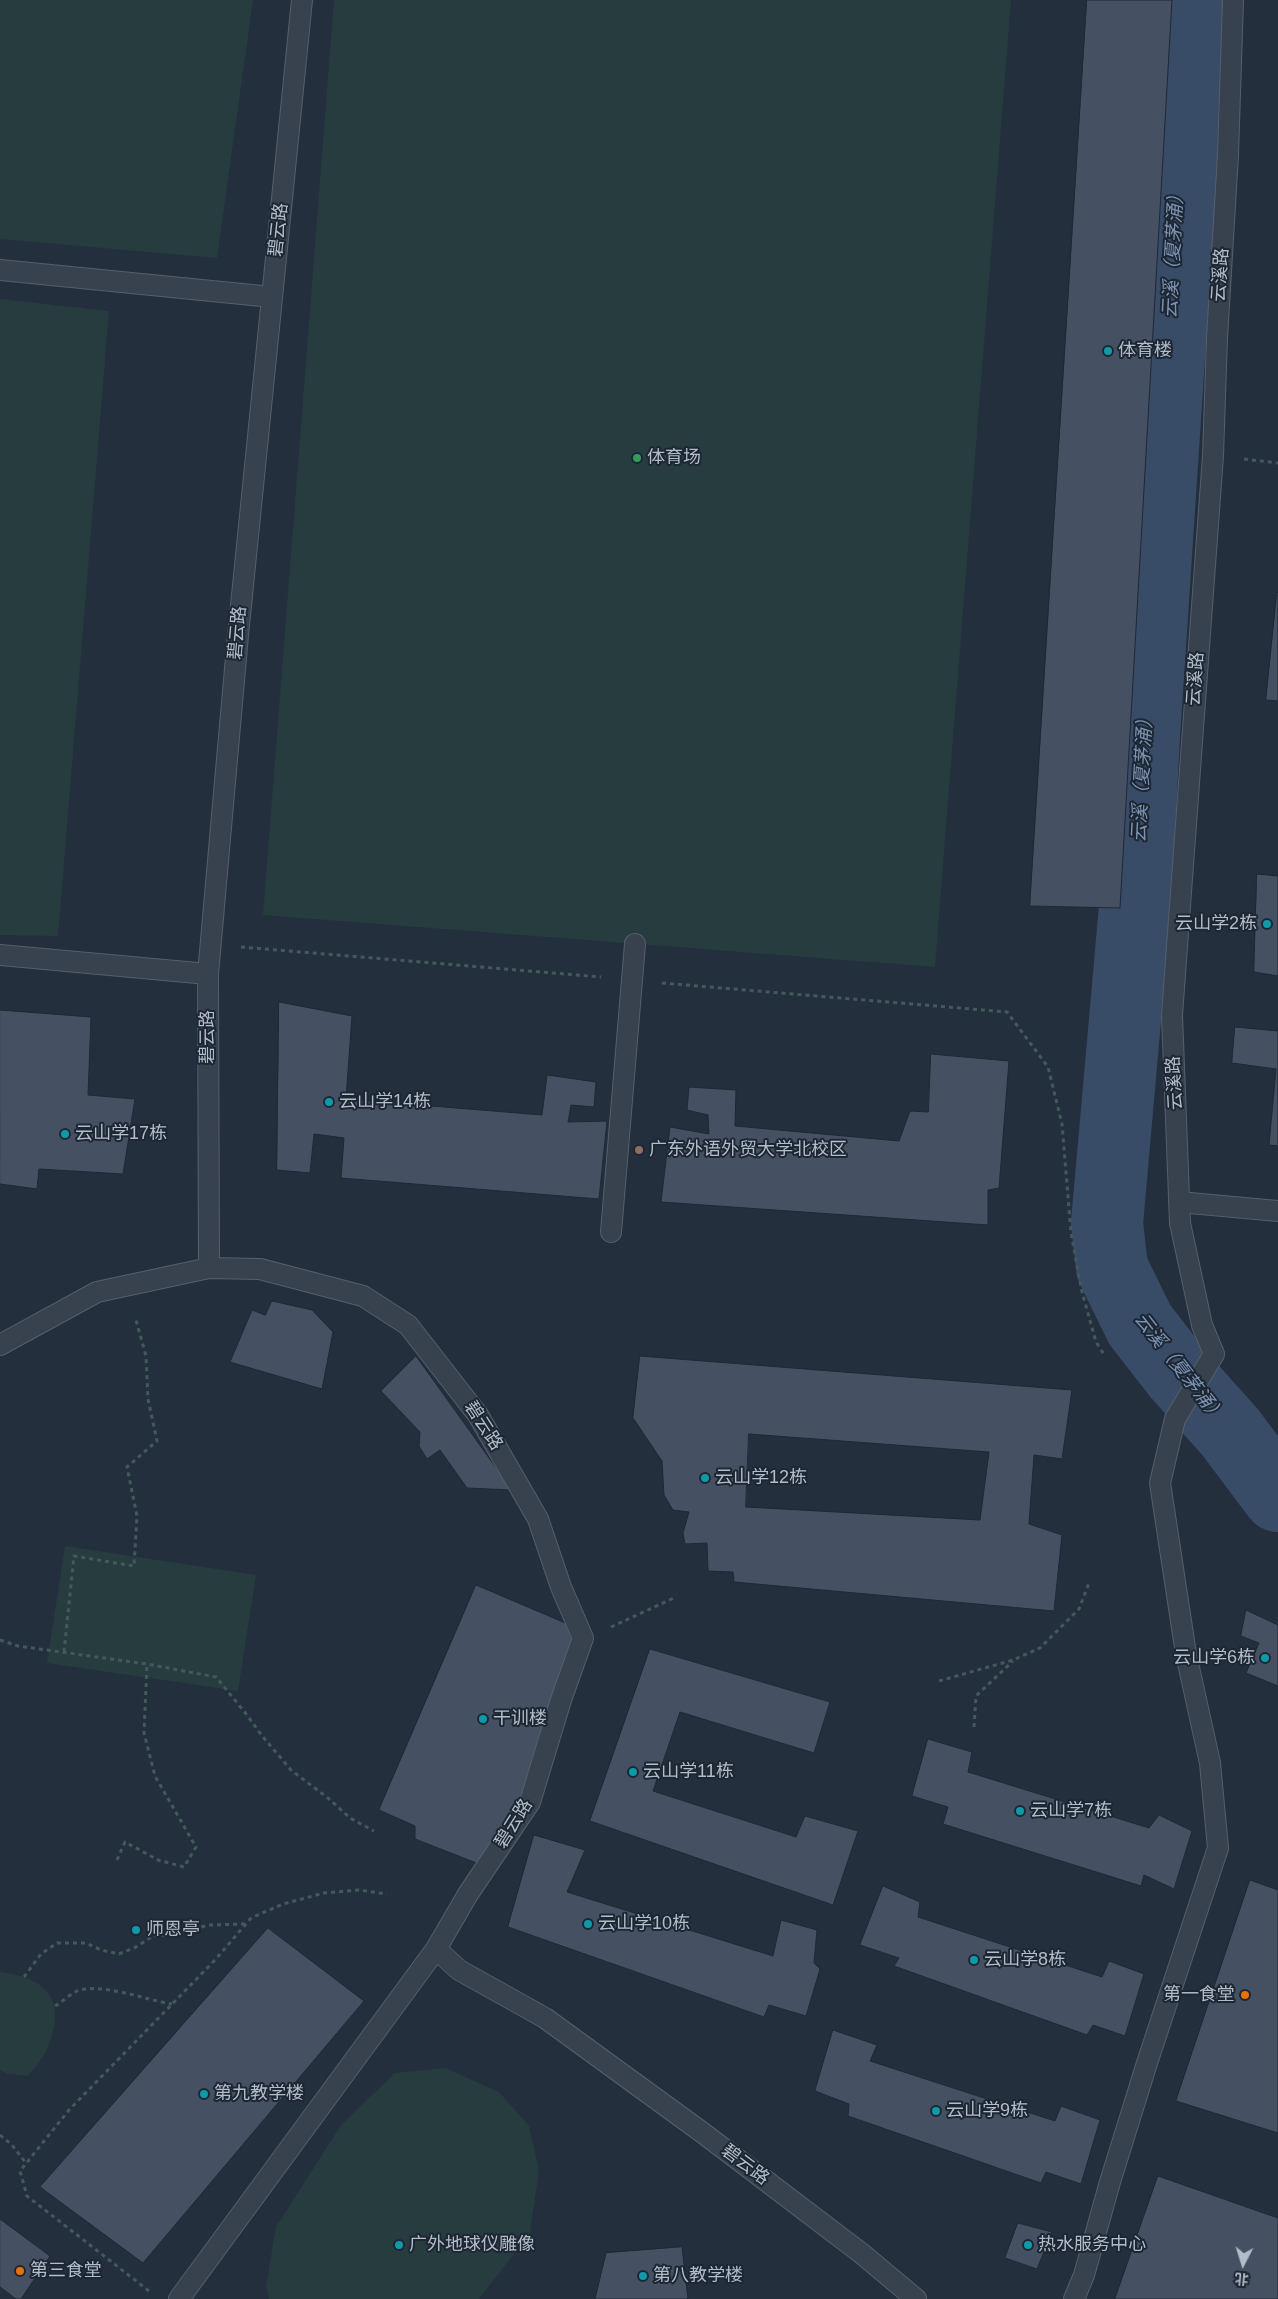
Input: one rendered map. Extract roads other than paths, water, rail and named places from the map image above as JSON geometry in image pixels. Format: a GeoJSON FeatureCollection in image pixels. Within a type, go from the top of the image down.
{"type":"FeatureCollection","features":[{"type":"Feature","properties":{"kind":"lane","name":"碧云路"},"geometry":{"type":"LineString","coordinates":[[209,1268],[208,974],[210,944],[238,635],[302,0]]}},
{"type":"Feature","properties":{"kind":"lane","name":"云溪路"},"geometry":{"type":"LineString","coordinates":[[1074,2299],[1084,2275],[1110,2182],[1147,2064],[1218,1848],[1210,1763],[1186,1654],[1160,1483],[1175,1419],[1214,1354],[1202,1325],[1180,1223],[1172,1015],[1213,456],[1217,338],[1228,155],[1232,0]]}},
{"type":"Feature","properties":{"kind":"lane"},"geometry":{"type":"LineString","coordinates":[[0,270],[272,297]]}},
{"type":"Feature","properties":{"kind":"lane"},"geometry":{"type":"LineString","coordinates":[[611,1232],[635,944]]}},
{"type":"Feature","properties":{"kind":"lane"},"geometry":{"type":"LineString","coordinates":[[0,954],[208,974]]}},
{"type":"Feature","properties":{"kind":"lane"},"geometry":{"type":"LineString","coordinates":[[1180,1202],[1278,1211]]}},
{"type":"Feature","properties":{"kind":"lane","name":"碧云路"},"geometry":{"type":"LineString","coordinates":[[0,1345],[97,1292],[209,1268],[260,1269],[363,1296],[408,1325],[478,1415],[538,1519],[561,1587],[583,1638],[561,1700],[530,1802],[468,1894],[436,1949],[459,1970],[545,2018],[704,2133],[860,2253],[916,2299]]}},
{"type":"Feature","properties":{"kind":"lane"},"geometry":{"type":"LineString","coordinates":[[179,2299],[436,1949]]}},
{"type":"Feature","properties":{"kind":"waterway","name":"云溪（夏茅涌）"},"geometry":{"type":"LineString","coordinates":[[1188,0],[1179,207],[1144,736],[1135,907],[1107,1223],[1112,1268],[1140,1325],[1179,1375],[1230,1432],[1278,1496]]}},
{"type":"Feature","properties":{"kind":"place","name":"体育楼"},"geometry":{"type":"Point","coordinates":[1108,351]}},
{"type":"Feature","properties":{"kind":"place","name":"体育场"},"geometry":{"type":"Point","coordinates":[637,458]}},
{"type":"Feature","properties":{"kind":"place","name":"云山学2栋"},"geometry":{"type":"Point","coordinates":[1267,924]}},
{"type":"Feature","properties":{"kind":"place","name":"云山学14栋"},"geometry":{"type":"Point","coordinates":[329,1102]}},
{"type":"Feature","properties":{"kind":"place","name":"云山学17栋"},"geometry":{"type":"Point","coordinates":[65,1134]}},
{"type":"Feature","properties":{"kind":"place","name":"广东外语外贸大学北校区"},"geometry":{"type":"Point","coordinates":[639,1150]}},
{"type":"Feature","properties":{"kind":"place","name":"云山学12栋"},"geometry":{"type":"Point","coordinates":[705,1478]}},
{"type":"Feature","properties":{"kind":"place","name":"云山学6栋"},"geometry":{"type":"Point","coordinates":[1265,1658]}},
{"type":"Feature","properties":{"kind":"place","name":"干训楼"},"geometry":{"type":"Point","coordinates":[483,1719]}},
{"type":"Feature","properties":{"kind":"place","name":"云山学11栋"},"geometry":{"type":"Point","coordinates":[633,1772]}},
{"type":"Feature","properties":{"kind":"place","name":"云山学7栋"},"geometry":{"type":"Point","coordinates":[1020,1811]}},
{"type":"Feature","properties":{"kind":"place","name":"云山学10栋"},"geometry":{"type":"Point","coordinates":[588,1924]}},
{"type":"Feature","properties":{"kind":"place","name":"师恩亭"},"geometry":{"type":"Point","coordinates":[136,1930]}},
{"type":"Feature","properties":{"kind":"place","name":"云山学8栋"},"geometry":{"type":"Point","coordinates":[974,1960]}},
{"type":"Feature","properties":{"kind":"place","name":"第一食堂"},"geometry":{"type":"Point","coordinates":[1245,1995]}},
{"type":"Feature","properties":{"kind":"place","name":"第九教学楼"},"geometry":{"type":"Point","coordinates":[204,2094]}},
{"type":"Feature","properties":{"kind":"place","name":"云山学9栋"},"geometry":{"type":"Point","coordinates":[936,2111]}},
{"type":"Feature","properties":{"kind":"place","name":"广外地球仪雕像"},"geometry":{"type":"Point","coordinates":[399,2245]}},
{"type":"Feature","properties":{"kind":"place","name":"热水服务中心"},"geometry":{"type":"Point","coordinates":[1028,2245]}},
{"type":"Feature","properties":{"kind":"place","name":"第三食堂"},"geometry":{"type":"Point","coordinates":[20,2271]}},
{"type":"Feature","properties":{"kind":"place","name":"第八教学楼"},"geometry":{"type":"Point","coordinates":[643,2276]}}]}
